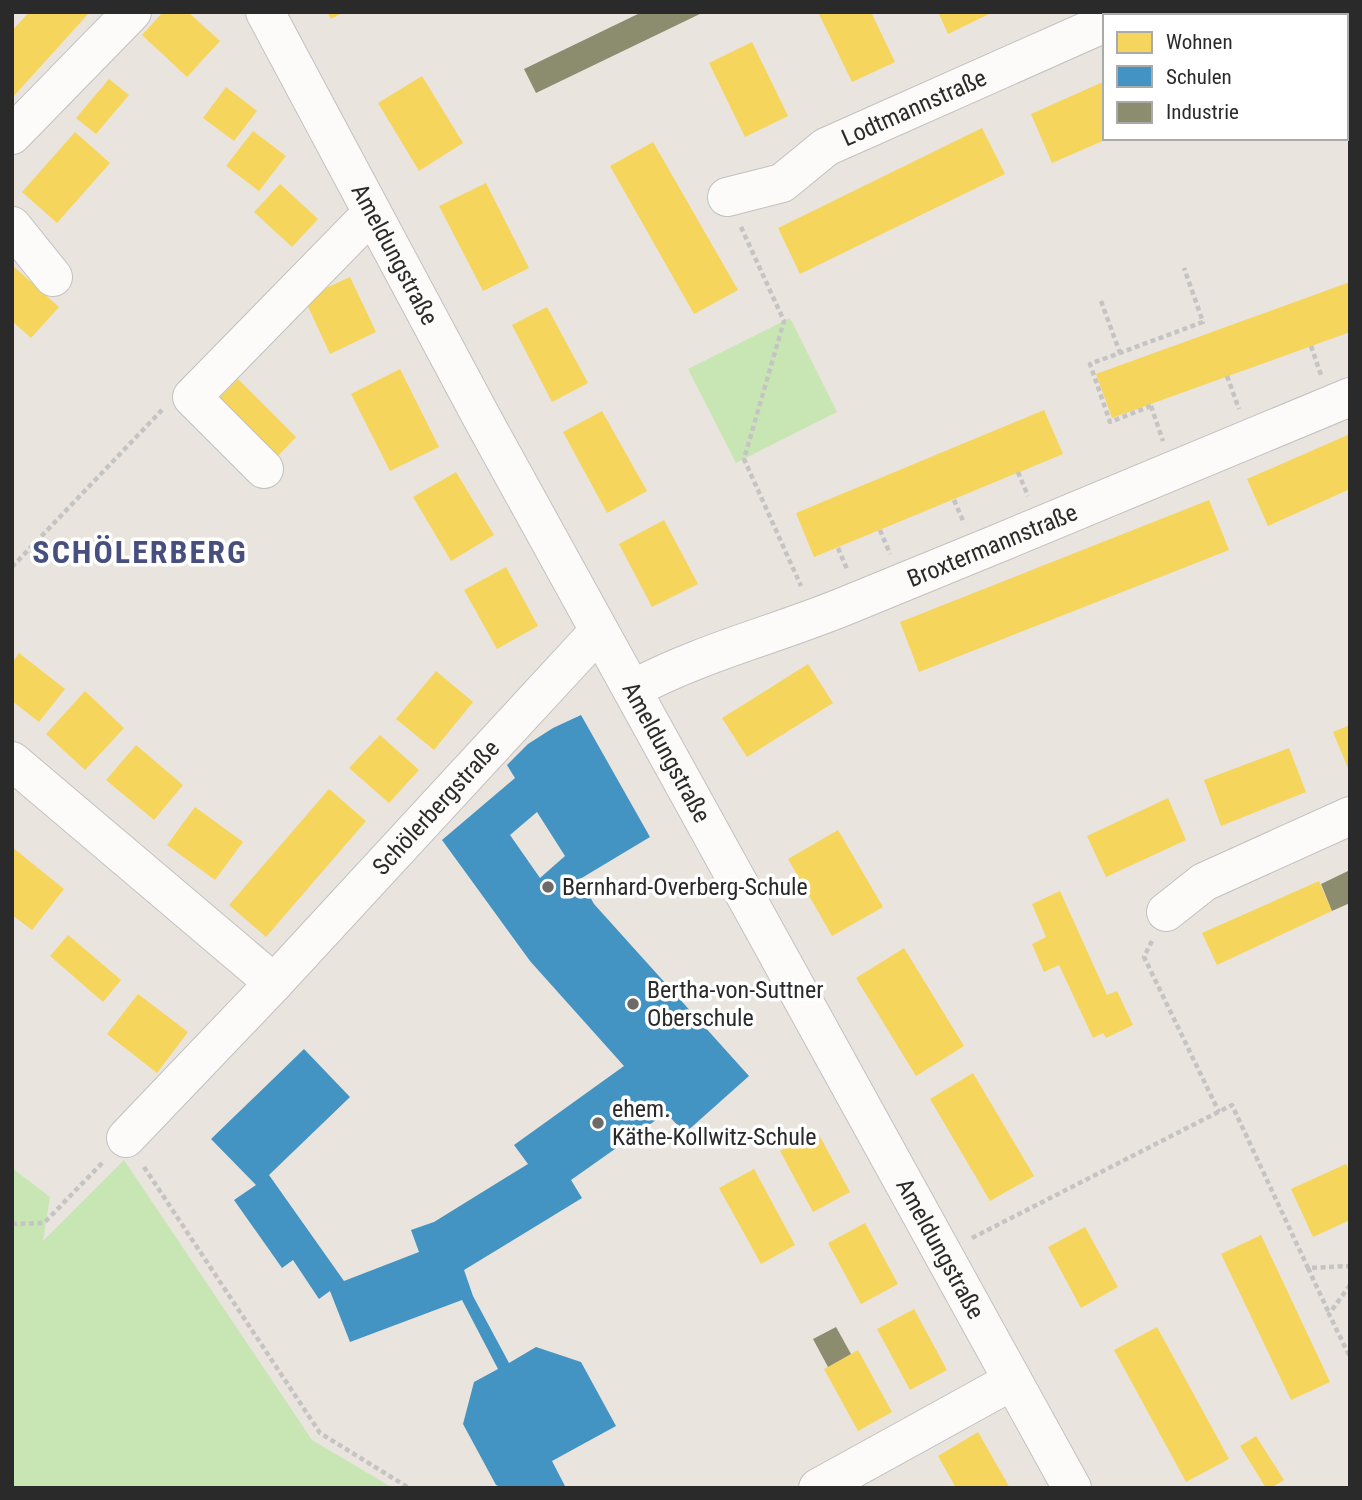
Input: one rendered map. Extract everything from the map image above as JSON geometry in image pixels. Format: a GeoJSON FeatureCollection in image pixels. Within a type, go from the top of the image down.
{"type":"FeatureCollection","features":[{"type":"Feature","properties":{"kind":"street"},"geometry":{"type":"LineString","coordinates":[[12,135],[132,12]]}},
{"type":"Feature","properties":{"kind":"street","name":"Ameldungstraße"},"geometry":{"type":"LineString","coordinates":[[265,12],[371,214],[1072,1488]]}},
{"type":"Feature","properties":{"kind":"street","name":"Lodtmannstraße"},"geometry":{"type":"LineString","coordinates":[[727,197],[782,183],[826,147],[1103,24]]}},
{"type":"Feature","properties":{"kind":"street"},"geometry":{"type":"LineString","coordinates":[[264,469],[192,397],[371,214]]}},
{"type":"Feature","properties":{"kind":"street"},"geometry":{"type":"LineString","coordinates":[[12,226],[53,277]]}},
{"type":"Feature","properties":{"kind":"street","name":"Broxtermannstraße"},"geometry":{"type":"LineString","coordinates":[[633,689],[719,652],[815,619],[1337,390]]}},
{"type":"Feature","properties":{"kind":"street","name":"Schölerbergstraße"},"geometry":{"type":"LineString","coordinates":[[126,1138],[274,983],[599,631]]}},
{"type":"Feature","properties":{"kind":"street"},"geometry":{"type":"LineString","coordinates":[[12,761],[274,983]]}},
{"type":"Feature","properties":{"kind":"street"},"geometry":{"type":"LineString","coordinates":[[1166,912],[1204,882],[1350,816]]}},
{"type":"Feature","properties":{"kind":"street"},"geometry":{"type":"LineString","coordinates":[[818,1488],[1012,1381]]}},
{"type":"Feature","properties":{"kind":"path"},"geometry":{"type":"LineString","coordinates":[[727,197],[784,321],[744,459],[815,619]]}},
{"type":"Feature","properties":{"kind":"path"},"geometry":{"type":"LineString","coordinates":[[1166,448],[1150,405],[1110,422],[1090,364],[1203,323],[1184,268]]}},
{"type":"Feature","properties":{"kind":"path"},"geometry":{"type":"LineString","coordinates":[[1101,301],[1120,353]]}},
{"type":"Feature","properties":{"kind":"path"},"geometry":{"type":"LineString","coordinates":[[1311,346],[1337,390]]}},
{"type":"Feature","properties":{"kind":"path"},"geometry":{"type":"LineString","coordinates":[[1227,376],[1241,416]]}},
{"type":"Feature","properties":{"kind":"path"},"geometry":{"type":"LineString","coordinates":[[1018,472],[1031,503]]}},
{"type":"Feature","properties":{"kind":"path"},"geometry":{"type":"LineString","coordinates":[[954,500],[967,530]]}},
{"type":"Feature","properties":{"kind":"path"},"geometry":{"type":"LineString","coordinates":[[880,530],[894,561]]}},
{"type":"Feature","properties":{"kind":"path"},"geometry":{"type":"LineString","coordinates":[[838,548],[851,579]]}},
{"type":"Feature","properties":{"kind":"path"},"geometry":{"type":"LineString","coordinates":[[1166,912],[1144,957],[1219,1112]]}},
{"type":"Feature","properties":{"kind":"path"},"geometry":{"type":"LineString","coordinates":[[942,1254],[1232,1105],[1350,1357]]}},
{"type":"Feature","properties":{"kind":"path"},"geometry":{"type":"LineString","coordinates":[[12,1224],[44,1223],[126,1138],[320,1433],[409,1488]]}},
{"type":"Feature","properties":{"kind":"path"},"geometry":{"type":"LineString","coordinates":[[1308,1268],[1350,1266]]}},
{"type":"Feature","properties":{"kind":"path"},"geometry":{"type":"LineString","coordinates":[[1329,1314],[1350,1285]]}},
{"type":"Feature","properties":{"kind":"green space"},"geometry":{"type":"Polygon","coordinates":[[[790,318],[837,412],[736,463],[688,369],[790,318]]]}},
{"type":"Feature","properties":{"kind":"green space"},"geometry":{"type":"Polygon","coordinates":[[[124,1160],[312,1440],[393,1488],[12,1488],[12,1168],[50,1197],[43,1241],[124,1160]]]}},
{"type":"Feature","properties":{"kind":"building: Wohnen"},"geometry":{"type":"Polygon","coordinates":[[[29,12],[90,12],[12,98],[12,31],[29,12]]]}},
{"type":"Feature","properties":{"kind":"building: Wohnen"},"geometry":{"type":"Polygon","coordinates":[[[163,12],[188,12],[220,41],[187,77],[142,35],[163,12]]]}},
{"type":"Feature","properties":{"kind":"building: Wohnen"},"geometry":{"type":"Polygon","coordinates":[[[327,12],[344,12],[331,19],[327,12]]]}},
{"type":"Feature","properties":{"kind":"building: Wohnen"},"geometry":{"type":"Polygon","coordinates":[[[818,12],[871,12],[895,62],[852,82],[818,12]]]}},
{"type":"Feature","properties":{"kind":"building: Wohnen"},"geometry":{"type":"Polygon","coordinates":[[[938,12],[993,12],[948,34],[938,12]]]}},
{"type":"Feature","properties":{"kind":"building: Wohnen"},"geometry":{"type":"Polygon","coordinates":[[[1274,12],[1342,12],[1338,14],[1274,12]]]}},
{"type":"Feature","properties":{"kind":"building: Wohnen"},"geometry":{"type":"Polygon","coordinates":[[[752,42],[788,116],[745,137],[709,63],[752,42]]]}},
{"type":"Feature","properties":{"kind":"building: Wohnen"},"geometry":{"type":"Polygon","coordinates":[[[422,76],[463,143],[419,171],[378,103],[422,76]]]}},
{"type":"Feature","properties":{"kind":"building: Wohnen"},"geometry":{"type":"Polygon","coordinates":[[[109,79],[129,95],[96,134],[76,118],[109,79]]]}},
{"type":"Feature","properties":{"kind":"building: Wohnen"},"geometry":{"type":"Polygon","coordinates":[[[1103,82],[1105,140],[1052,163],[1031,114],[1103,82]]]}},
{"type":"Feature","properties":{"kind":"building: Wohnen"},"geometry":{"type":"Polygon","coordinates":[[[226,87],[257,111],[234,141],[203,118],[226,87]]]}},
{"type":"Feature","properties":{"kind":"building: Wohnen"},"geometry":{"type":"Polygon","coordinates":[[[982,128],[1005,174],[800,274],[778,228],[982,128]]]}},
{"type":"Feature","properties":{"kind":"building: Wohnen"},"geometry":{"type":"Polygon","coordinates":[[[253,131],[286,156],[259,191],[226,166],[253,131]]]}},
{"type":"Feature","properties":{"kind":"building: Wohnen"},"geometry":{"type":"Polygon","coordinates":[[[75,132],[110,163],[57,223],[22,192],[75,132]]]}},
{"type":"Feature","properties":{"kind":"building: Wohnen"},"geometry":{"type":"Polygon","coordinates":[[[653,142],[738,290],[694,314],[610,166],[653,142]]]}},
{"type":"Feature","properties":{"kind":"building: Wohnen"},"geometry":{"type":"Polygon","coordinates":[[[486,183],[529,268],[483,291],[439,206],[486,183]]]}},
{"type":"Feature","properties":{"kind":"building: Wohnen"},"geometry":{"type":"Polygon","coordinates":[[[280,184],[318,219],[292,247],[254,212],[280,184]]]}},
{"type":"Feature","properties":{"kind":"building: Wohnen"},"geometry":{"type":"Polygon","coordinates":[[[12,265],[59,307],[31,338],[12,321],[12,265]]]}},
{"type":"Feature","properties":{"kind":"building: Wohnen"},"geometry":{"type":"Polygon","coordinates":[[[350,277],[376,332],[330,354],[304,298],[350,277]]]}},
{"type":"Feature","properties":{"kind":"building: Wohnen"},"geometry":{"type":"Polygon","coordinates":[[[1350,282],[1350,332],[1112,418],[1096,374],[1350,282]]]}},
{"type":"Feature","properties":{"kind":"building: Wohnen"},"geometry":{"type":"Polygon","coordinates":[[[547,307],[588,383],[552,402],[512,325],[547,307]]]}},
{"type":"Feature","properties":{"kind":"building: Wohnen"},"geometry":{"type":"Polygon","coordinates":[[[400,369],[439,447],[390,471],[351,394],[400,369]]]}},
{"type":"Feature","properties":{"kind":"building: Wohnen"},"geometry":{"type":"Polygon","coordinates":[[[238,379],[296,437],[276,458],[218,399],[238,379]]]}},
{"type":"Feature","properties":{"kind":"building: Wohnen"},"geometry":{"type":"Polygon","coordinates":[[[1044,410],[1063,454],[814,557],[796,513],[1044,410]]]}},
{"type":"Feature","properties":{"kind":"building: Wohnen"},"geometry":{"type":"Polygon","coordinates":[[[602,411],[647,491],[607,513],[563,432],[602,411]]]}},
{"type":"Feature","properties":{"kind":"building: Wohnen"},"geometry":{"type":"Polygon","coordinates":[[[1350,434],[1350,489],[1268,526],[1247,479],[1350,434]]]}},
{"type":"Feature","properties":{"kind":"building: Wohnen"},"geometry":{"type":"Polygon","coordinates":[[[456,472],[494,535],[451,561],[413,497],[456,472]]]}},
{"type":"Feature","properties":{"kind":"building: Wohnen"},"geometry":{"type":"Polygon","coordinates":[[[1209,500],[1229,550],[919,672],[900,622],[1209,500]]]}},
{"type":"Feature","properties":{"kind":"building: Wohnen"},"geometry":{"type":"Polygon","coordinates":[[[664,520],[698,584],[652,607],[619,544],[664,520]]]}},
{"type":"Feature","properties":{"kind":"building: Wohnen"},"geometry":{"type":"Polygon","coordinates":[[[506,567],[538,626],[497,649],[464,590],[506,567]]]}},
{"type":"Feature","properties":{"kind":"building: Wohnen"},"geometry":{"type":"Polygon","coordinates":[[[19,653],[65,689],[39,722],[12,701],[12,663],[19,653]]]}},
{"type":"Feature","properties":{"kind":"building: Wohnen"},"geometry":{"type":"Polygon","coordinates":[[[808,664],[833,703],[747,757],[722,718],[808,664]]]}},
{"type":"Feature","properties":{"kind":"building: Wohnen"},"geometry":{"type":"Polygon","coordinates":[[[436,671],[473,702],[434,750],[396,719],[436,671]]]}},
{"type":"Feature","properties":{"kind":"building: Wohnen"},"geometry":{"type":"Polygon","coordinates":[[[85,691],[124,728],[85,770],[46,734],[85,691]]]}},
{"type":"Feature","properties":{"kind":"building: Wohnen"},"geometry":{"type":"Polygon","coordinates":[[[1350,725],[1350,773],[1333,732],[1350,725]]]}},
{"type":"Feature","properties":{"kind":"building: Wohnen"},"geometry":{"type":"Polygon","coordinates":[[[380,735],[419,770],[389,803],[349,768],[380,735]]]}},
{"type":"Feature","properties":{"kind":"building: Wohnen"},"geometry":{"type":"Polygon","coordinates":[[[136,745],[183,785],[154,820],[106,780],[136,745]]]}},
{"type":"Feature","properties":{"kind":"building: Wohnen"},"geometry":{"type":"Polygon","coordinates":[[[1289,748],[1306,792],[1221,826],[1204,780],[1289,748]]]}},
{"type":"Feature","properties":{"kind":"building: Wohnen"},"geometry":{"type":"Polygon","coordinates":[[[329,789],[366,821],[266,937],[229,905],[329,789]]]}},
{"type":"Feature","properties":{"kind":"building: Wohnen"},"geometry":{"type":"Polygon","coordinates":[[[1168,798],[1186,840],[1106,877],[1087,836],[1168,798]]]}},
{"type":"Feature","properties":{"kind":"building: Wohnen"},"geometry":{"type":"Polygon","coordinates":[[[195,807],[243,842],[215,880],[167,845],[195,807]]]}},
{"type":"Feature","properties":{"kind":"building: Wohnen"},"geometry":{"type":"Polygon","coordinates":[[[838,830],[883,907],[832,936],[788,859],[838,830]]]}},
{"type":"Feature","properties":{"kind":"building: Wohnen"},"geometry":{"type":"Polygon","coordinates":[[[12,847],[64,889],[32,930],[12,915],[12,847]]]}},
{"type":"Feature","properties":{"kind":"building: Wohnen"},"geometry":{"type":"Polygon","coordinates":[[[1319,881],[1332,911],[1217,965],[1202,933],[1319,881]]]}},
{"type":"Feature","properties":{"kind":"building: Wohnen"},"geometry":{"type":"Polygon","coordinates":[[[1060,891],[1107,995],[1117,991],[1133,1025],[1106,1038],[1103,1033],[1093,1038],[1059,965],[1044,972],[1032,944],[1046,937],[1032,904],[1060,891]]]}},
{"type":"Feature","properties":{"kind":"building: Wohnen"},"geometry":{"type":"Polygon","coordinates":[[[68,935],[121,980],[103,1002],[50,956],[68,935]]]}},
{"type":"Feature","properties":{"kind":"building: Wohnen"},"geometry":{"type":"Polygon","coordinates":[[[904,948],[964,1046],[916,1076],[856,978],[904,948]]]}},
{"type":"Feature","properties":{"kind":"building: Wohnen"},"geometry":{"type":"Polygon","coordinates":[[[138,994],[188,1032],[157,1073],[107,1034],[138,994]]]}},
{"type":"Feature","properties":{"kind":"building: Wohnen"},"geometry":{"type":"Polygon","coordinates":[[[973,1073],[1034,1176],[990,1201],[930,1099],[973,1073]]]}},
{"type":"Feature","properties":{"kind":"building: Wohnen"},"geometry":{"type":"Polygon","coordinates":[[[817,1131],[850,1192],[813,1212],[780,1151],[817,1131]]]}},
{"type":"Feature","properties":{"kind":"building: Wohnen"},"geometry":{"type":"Polygon","coordinates":[[[1346,1164],[1350,1172],[1350,1220],[1313,1237],[1291,1189],[1346,1164]]]}},
{"type":"Feature","properties":{"kind":"building: Wohnen"},"geometry":{"type":"Polygon","coordinates":[[[754,1169],[795,1245],[761,1264],[719,1188],[754,1169]]]}},
{"type":"Feature","properties":{"kind":"building: Wohnen"},"geometry":{"type":"Polygon","coordinates":[[[865,1223],[898,1284],[861,1304],[828,1243],[865,1223]]]}},
{"type":"Feature","properties":{"kind":"building: Wohnen"},"geometry":{"type":"Polygon","coordinates":[[[1085,1227],[1118,1287],[1081,1308],[1048,1247],[1085,1227]]]}},
{"type":"Feature","properties":{"kind":"building: Wohnen"},"geometry":{"type":"Polygon","coordinates":[[[1261,1235],[1330,1382],[1291,1400],[1221,1254],[1261,1235]]]}},
{"type":"Feature","properties":{"kind":"building: Wohnen"},"geometry":{"type":"Polygon","coordinates":[[[914,1309],[947,1370],[910,1390],[877,1329],[914,1309]]]}},
{"type":"Feature","properties":{"kind":"building: Wohnen"},"geometry":{"type":"Polygon","coordinates":[[[1157,1327],[1229,1459],[1186,1482],[1114,1350],[1157,1327]]]}},
{"type":"Feature","properties":{"kind":"building: Wohnen"},"geometry":{"type":"Polygon","coordinates":[[[858,1350],[892,1412],[858,1431],[824,1369],[858,1350]]]}},
{"type":"Feature","properties":{"kind":"building: Wohnen"},"geometry":{"type":"Polygon","coordinates":[[[978,1432],[1010,1488],[956,1488],[938,1456],[978,1432]]]}},
{"type":"Feature","properties":{"kind":"building: Wohnen"},"geometry":{"type":"Polygon","coordinates":[[[1256,1436],[1284,1480],[1271,1488],[1266,1488],[1240,1446],[1256,1436]]]}},
{"type":"Feature","properties":{"kind":"building: Schulen"},"geometry":{"type":"Polygon","coordinates":[[[581,715],[650,837],[580,879],[594,904],[749,1076],[685,1133],[666,1113],[571,1180],[582,1198],[464,1270],[473,1296],[509,1363],[536,1347],[581,1362],[616,1426],[552,1461],[566,1488],[504,1488],[496,1485],[463,1424],[474,1382],[498,1369],[462,1300],[350,1342],[330,1291],[319,1299],[293,1260],[282,1268],[234,1200],[256,1185],[211,1139],[304,1049],[350,1097],[269,1175],[344,1281],[419,1252],[411,1230],[434,1222],[528,1164],[514,1145],[624,1066],[530,961],[442,840],[515,778],[507,765],[528,744],[581,715]],[[537,812],[510,835],[540,878],[565,856],[537,812]]]}},
{"type":"Feature","properties":{"kind":"building: Industrie"},"geometry":{"type":"Polygon","coordinates":[[[642,12],[704,12],[536,93],[524,69],[642,12]]]}},
{"type":"Feature","properties":{"kind":"building: Industrie"},"geometry":{"type":"Polygon","coordinates":[[[1350,870],[1350,903],[1332,911],[1321,884],[1350,870]]]}},
{"type":"Feature","properties":{"kind":"building: Industrie"},"geometry":{"type":"Polygon","coordinates":[[[836,1327],[851,1354],[828,1367],[813,1339],[836,1327]]]}},
{"type":"Feature","properties":{"kind":"place","name":"Bernhard-Overberg-Schule"},"geometry":{"type":"Point","coordinates":[548,887]}},
{"type":"Feature","properties":{"kind":"place","name":"Bertha-von-Suttner Oberschule"},"geometry":{"type":"Point","coordinates":[633,1004]}},
{"type":"Feature","properties":{"kind":"place","name":"ehem. Käthe-Kollwitz-Schule"},"geometry":{"type":"Point","coordinates":[598,1123]}},
{"type":"Feature","properties":{"kind":"district","name":"SCHÖLERBERG"},"geometry":{"type":"Point","coordinates":[140,552]}}]}
